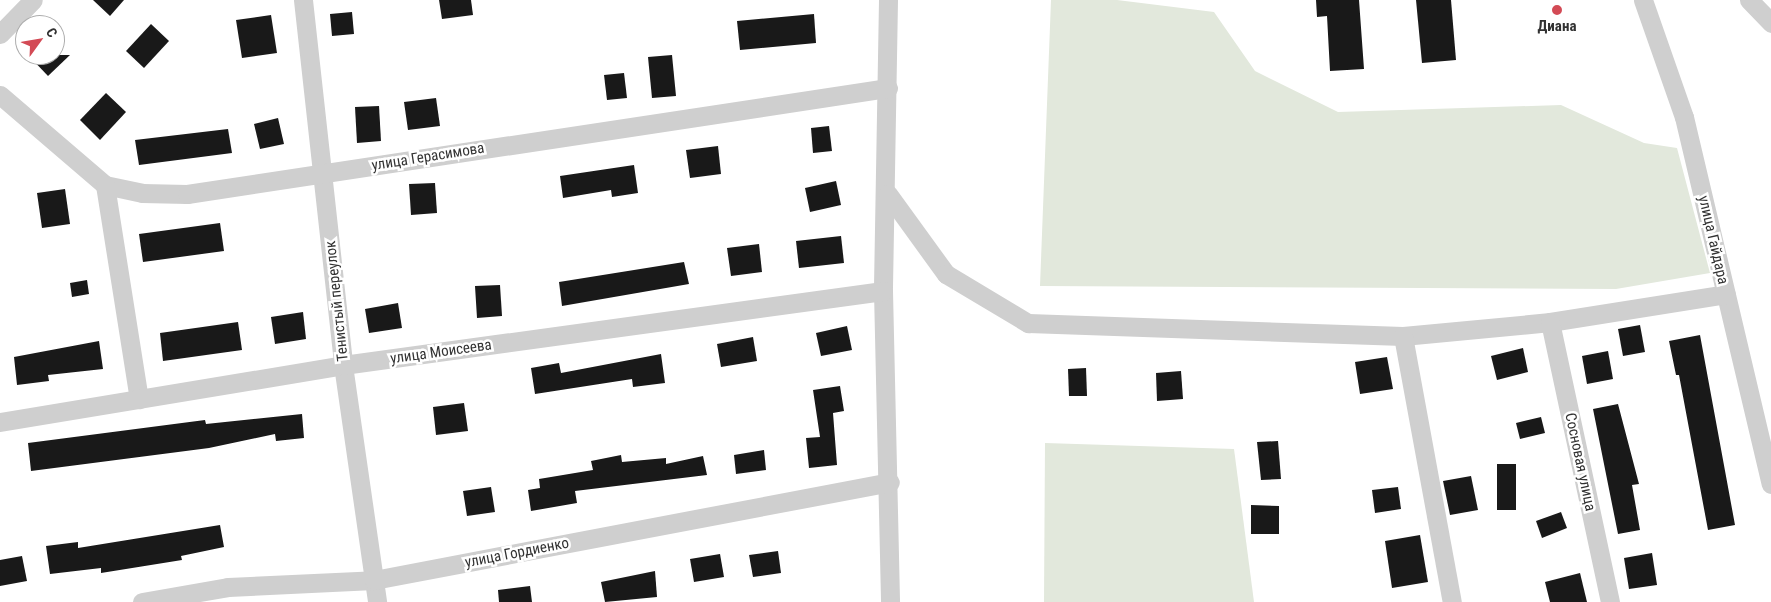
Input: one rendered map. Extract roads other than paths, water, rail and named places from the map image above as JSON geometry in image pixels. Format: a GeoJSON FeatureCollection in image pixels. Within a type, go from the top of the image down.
{"type":"FeatureCollection","features":[{"type":"Feature","properties":{"kind":"street"},"geometry":{"type":"LineString","coordinates":[[0,34],[32,0]]}},
{"type":"Feature","properties":{"kind":"street","name":"Тенистый переулок"},"geometry":{"type":"LineString","coordinates":[[302,0],[324,173],[343,365],[377,602]]}},
{"type":"Feature","properties":{"kind":"street"},"geometry":{"type":"LineString","coordinates":[[888,0],[888,194],[883,291],[890,482],[890,602]]}},
{"type":"Feature","properties":{"kind":"street","name":"улица Гайдара"},"geometry":{"type":"LineString","coordinates":[[1644,0],[1684,117],[1771,484]]}},
{"type":"Feature","properties":{"kind":"street"},"geometry":{"type":"LineString","coordinates":[[1749,0],[1771,23]]}},
{"type":"Feature","properties":{"kind":"street","name":"улица Герасимова"},"geometry":{"type":"LineString","coordinates":[[0,95],[105,185],[142,193],[187,194],[888,88]]}},
{"type":"Feature","properties":{"kind":"street"},"geometry":{"type":"LineString","coordinates":[[105,185],[139,399]]}},
{"type":"Feature","properties":{"kind":"street"},"geometry":{"type":"LineString","coordinates":[[888,194],[946,274],[1028,323],[1404,336],[1550,322],[1726,294]]}},
{"type":"Feature","properties":{"kind":"street","name":"улица Моисеева"},"geometry":{"type":"LineString","coordinates":[[0,422],[343,365],[883,291]]}},
{"type":"Feature","properties":{"kind":"street","name":"Сосновая улица"},"geometry":{"type":"LineString","coordinates":[[1550,322],[1610,602]]}},
{"type":"Feature","properties":{"kind":"street"},"geometry":{"type":"LineString","coordinates":[[1404,336],[1452,602]]}},
{"type":"Feature","properties":{"kind":"street","name":"улица Гордиенко"},"geometry":{"type":"LineString","coordinates":[[142,602],[228,587],[374,580],[890,482]]}},
{"type":"Feature","properties":{"kind":"place","name":"Диана"},"geometry":{"type":"Point","coordinates":[1557,10]}}]}
